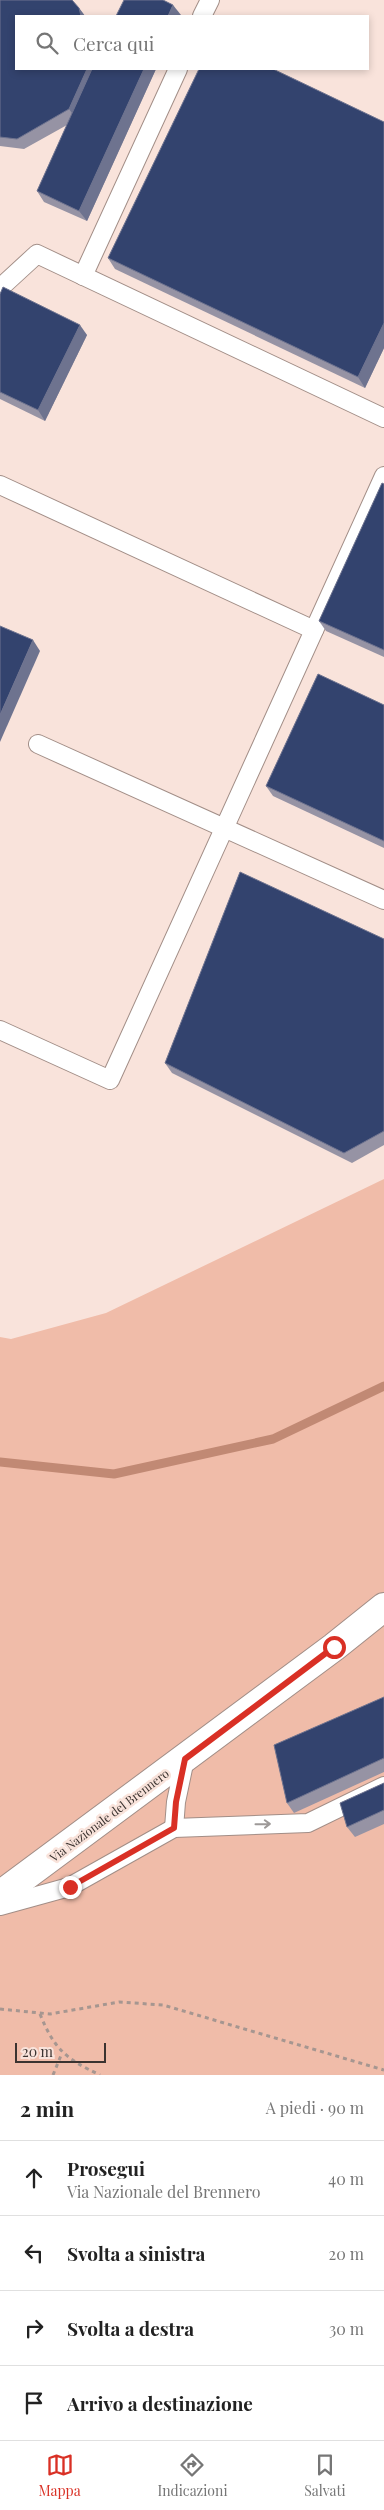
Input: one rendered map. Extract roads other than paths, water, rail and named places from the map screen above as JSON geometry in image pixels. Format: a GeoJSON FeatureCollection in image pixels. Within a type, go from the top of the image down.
{"type":"FeatureCollection","features":[{"type":"Feature","properties":{"kind":"main road","name":"Via Nazionale del Brennero"},"geometry":{"type":"LineString","coordinates":[[0,1895],[185,1759],[384,1607]]}},
{"type":"Feature","properties":{"kind":"lane"},"geometry":{"type":"LineString","coordinates":[[202,15],[210,0]]}},
{"type":"Feature","properties":{"kind":"lane"},"geometry":{"type":"LineString","coordinates":[[83,276],[178,70]]}},
{"type":"Feature","properties":{"kind":"lane"},"geometry":{"type":"LineString","coordinates":[[0,288],[38,254],[384,418]]}},
{"type":"Feature","properties":{"kind":"lane"},"geometry":{"type":"LineString","coordinates":[[0,1030],[110,1080],[384,476]]}},
{"type":"Feature","properties":{"kind":"lane"},"geometry":{"type":"LineString","coordinates":[[0,485],[314,630]]}},
{"type":"Feature","properties":{"kind":"lane"},"geometry":{"type":"LineString","coordinates":[[38,744],[384,900]]}},
{"type":"Feature","properties":{"kind":"lane"},"geometry":{"type":"LineString","coordinates":[[174,1828],[176,1802],[185,1759]]}},
{"type":"Feature","properties":{"kind":"lane"},"geometry":{"type":"LineString","coordinates":[[0,1906],[70,1887],[174,1828],[308,1823],[384,1786]]}},
{"type":"Feature","properties":{"kind":"waterway"},"geometry":{"type":"LineString","coordinates":[[0,1462],[114,1474],[273,1439],[384,1386]]}}]}
